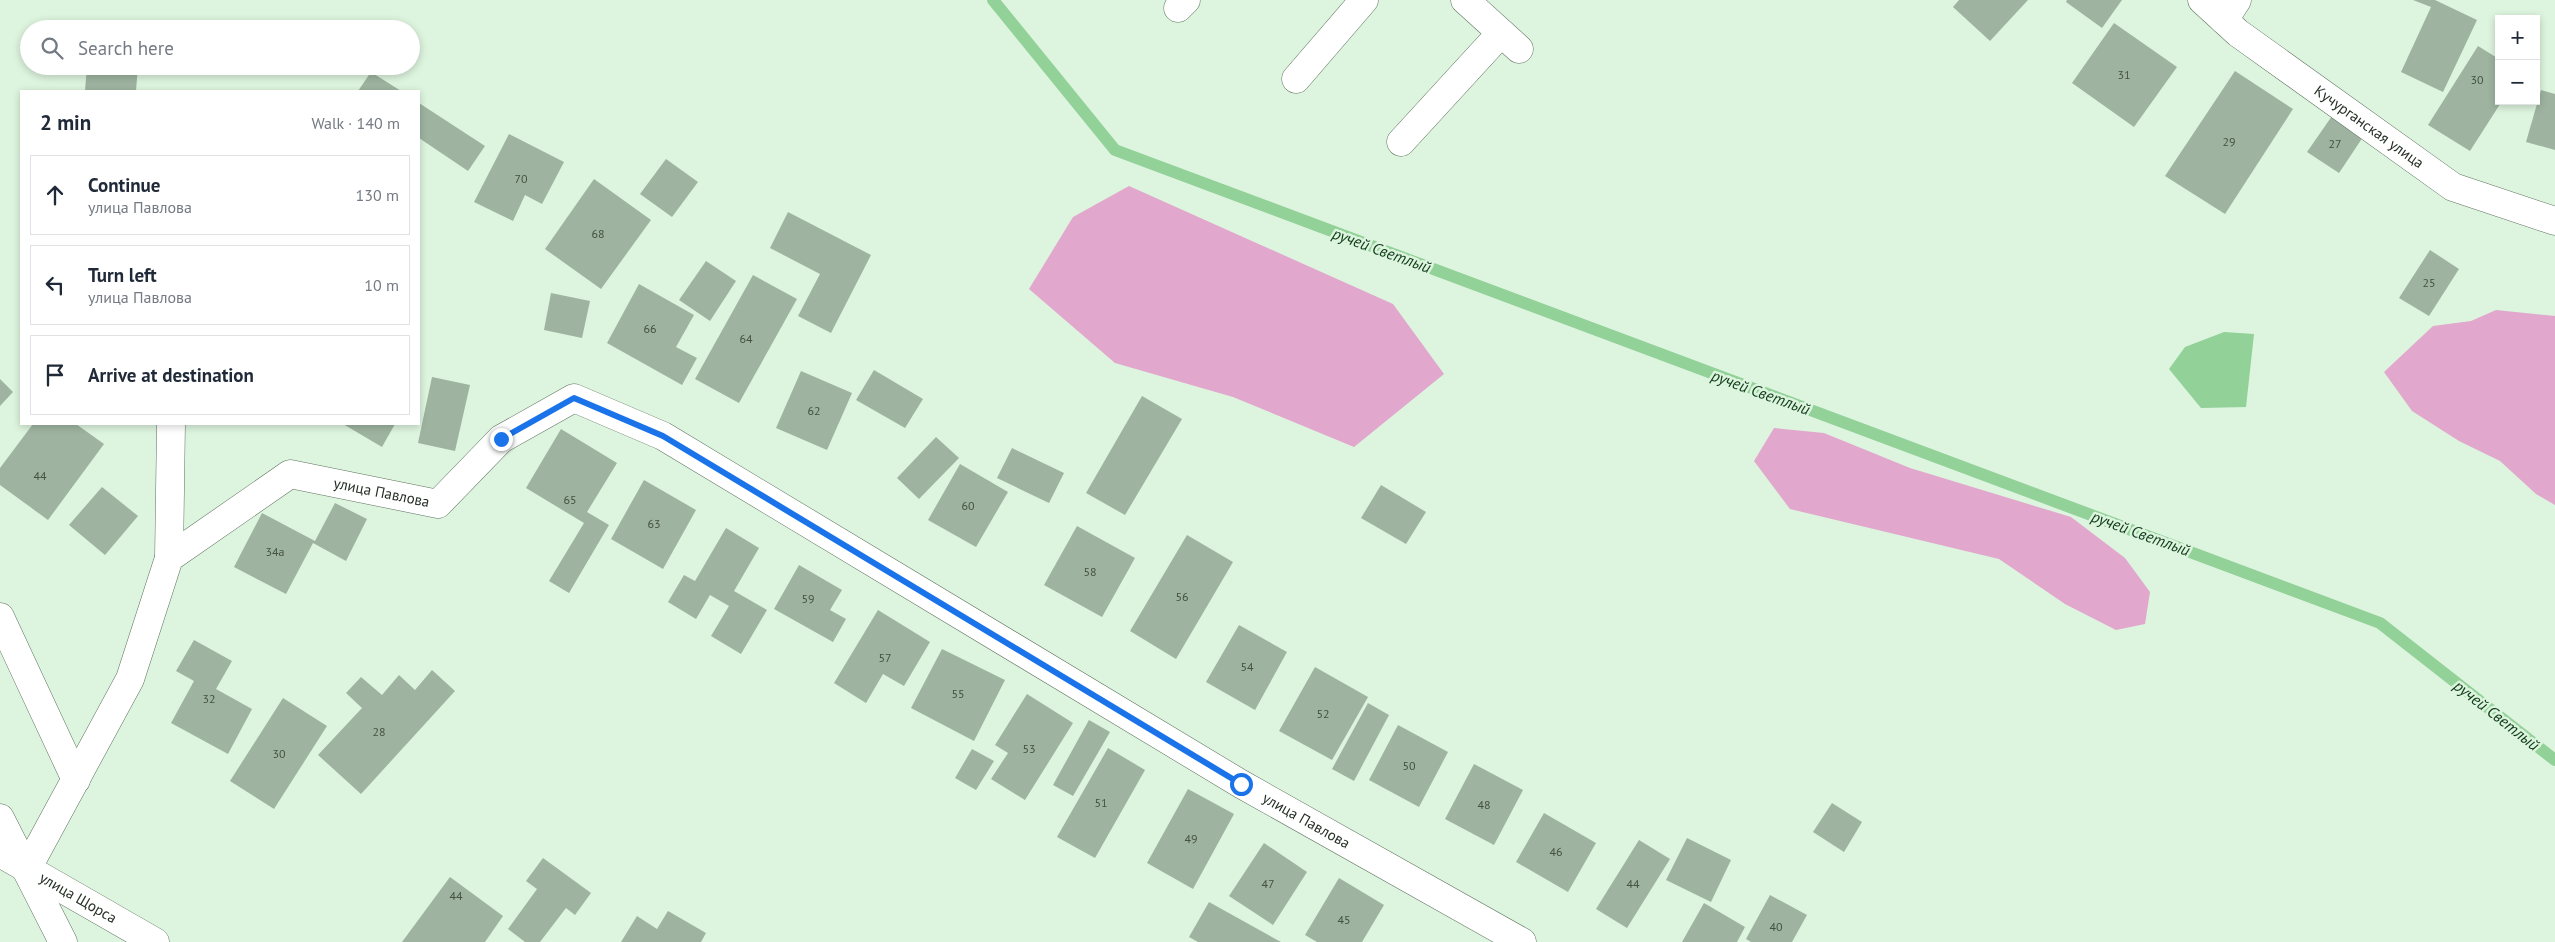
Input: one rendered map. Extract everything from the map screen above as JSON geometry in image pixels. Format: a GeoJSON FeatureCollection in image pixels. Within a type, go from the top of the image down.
{"type":"FeatureCollection","features":[{"type":"Feature","properties":{"kind":"street"},"geometry":{"type":"LineString","coordinates":[[1296,79],[1364,0]]}},
{"type":"Feature","properties":{"kind":"street"},"geometry":{"type":"LineString","coordinates":[[1401,142],[1510,41],[1464,0]]}},
{"type":"Feature","properties":{"kind":"street","name":"Кучурганская улица"},"geometry":{"type":"LineString","coordinates":[[2202,0],[2230,10],[2246,39],[2453,187],[2555,221]]}},
{"type":"Feature","properties":{"kind":"street","name":"улица Павлова"},"geometry":{"type":"LineString","coordinates":[[169,558],[290,474],[438,504],[501,439],[574,398],[663,436],[1241,784],[1522,942]]}},
{"type":"Feature","properties":{"kind":"street"},"geometry":{"type":"LineString","coordinates":[[27,869],[130,679],[169,558],[171,425]]}},
{"type":"Feature","properties":{"kind":"street"},"geometry":{"type":"LineString","coordinates":[[0,617],[76,780]]}},
{"type":"Feature","properties":{"kind":"street"},"geometry":{"type":"LineString","coordinates":[[0,818],[63,942]]}},
{"type":"Feature","properties":{"kind":"street","name":"улица Щорса"},"geometry":{"type":"LineString","coordinates":[[0,853],[155,942]]}},
{"type":"Feature","properties":{"kind":"shaded area"},"geometry":{"type":"Polygon","coordinates":[[[1129,186],[1393,304],[1444,374],[1354,447],[1233,397],[1115,363],[1029,289],[1073,217],[1129,186]]]}},
{"type":"Feature","properties":{"kind":"shaded area"},"geometry":{"type":"Polygon","coordinates":[[[2496,310],[2555,316],[2555,505],[2536,494],[2500,461],[2459,441],[2412,411],[2384,372],[2433,326],[2471,321],[2496,310]]]}},
{"type":"Feature","properties":{"kind":"shaded area"},"geometry":{"type":"Polygon","coordinates":[[[2224,332],[2254,334],[2246,407],[2201,408],[2169,369],[2185,347],[2224,332]]]}},
{"type":"Feature","properties":{"kind":"shaded area"},"geometry":{"type":"Polygon","coordinates":[[[1774,428],[1824,433],[1910,468],[2071,517],[2125,558],[2150,592],[2145,624],[2116,630],[2065,604],[1999,559],[1790,509],[1754,461],[1774,428]]]}},
{"type":"Feature","properties":{"kind":"building"},"geometry":{"type":"Polygon","coordinates":[[[1959,0],[2028,0],[1990,41],[1953,7],[1959,0]]]}},
{"type":"Feature","properties":{"kind":"building"},"geometry":{"type":"Polygon","coordinates":[[[2067,0],[2122,0],[2102,28],[2066,2],[2067,0]]]}},
{"type":"Feature","properties":{"kind":"building"},"geometry":{"type":"Polygon","coordinates":[[[2413,0],[2435,0],[2477,20],[2443,92],[2401,72],[2431,7],[2413,0]]]}},
{"type":"Feature","properties":{"kind":"building"},"geometry":{"type":"Polygon","coordinates":[[[2114,23],[2177,67],[2134,127],[2072,83],[2114,23]]]}},
{"type":"Feature","properties":{"kind":"building"},"geometry":{"type":"Polygon","coordinates":[[[2478,46],[2495,57],[2495,105],[2499,105],[2470,151],[2428,125],[2478,46]]]}},
{"type":"Feature","properties":{"kind":"building"},"geometry":{"type":"Polygon","coordinates":[[[2235,71],[2293,109],[2225,214],[2165,176],[2235,71]]]}},
{"type":"Feature","properties":{"kind":"building"},"geometry":{"type":"Polygon","coordinates":[[[86,75],[137,75],[136,90],[85,90],[86,75]]]}},
{"type":"Feature","properties":{"kind":"building"},"geometry":{"type":"Polygon","coordinates":[[[369,75],[376,75],[399,90],[359,90],[369,75]]]}},
{"type":"Feature","properties":{"kind":"building"},"geometry":{"type":"Polygon","coordinates":[[[2541,90],[2555,94],[2555,150],[2526,142],[2537,105],[2540,105],[2541,90]]]}},
{"type":"Feature","properties":{"kind":"building"},"geometry":{"type":"Polygon","coordinates":[[[420,104],[485,146],[468,171],[420,139],[420,104]]]}},
{"type":"Feature","properties":{"kind":"building"},"geometry":{"type":"Polygon","coordinates":[[[2332,116],[2363,137],[2339,173],[2307,152],[2332,116]]]}},
{"type":"Feature","properties":{"kind":"building"},"geometry":{"type":"Polygon","coordinates":[[[509,134],[564,162],[542,204],[525,195],[513,221],[474,202],[509,134]]]}},
{"type":"Feature","properties":{"kind":"building"},"geometry":{"type":"Polygon","coordinates":[[[666,159],[698,182],[672,217],[640,194],[666,159]]]}},
{"type":"Feature","properties":{"kind":"building"},"geometry":{"type":"Polygon","coordinates":[[[594,179],[651,220],[601,289],[545,249],[594,179]]]}},
{"type":"Feature","properties":{"kind":"building"},"geometry":{"type":"Polygon","coordinates":[[[788,212],[871,255],[831,333],[798,316],[820,274],[770,248],[788,212]]]}},
{"type":"Feature","properties":{"kind":"building"},"geometry":{"type":"Polygon","coordinates":[[[2430,250],[2459,269],[2429,316],[2399,298],[2430,250]]]}},
{"type":"Feature","properties":{"kind":"building"},"geometry":{"type":"Polygon","coordinates":[[[706,261],[736,281],[710,321],[679,300],[706,261]]]}},
{"type":"Feature","properties":{"kind":"building"},"geometry":{"type":"Polygon","coordinates":[[[753,275],[797,299],[739,403],[695,379],[753,275]]]}},
{"type":"Feature","properties":{"kind":"building"},"geometry":{"type":"Polygon","coordinates":[[[639,284],[694,315],[676,347],[697,358],[682,385],[607,343],[639,284]]]}},
{"type":"Feature","properties":{"kind":"building"},"geometry":{"type":"Polygon","coordinates":[[[551,293],[590,301],[582,338],[544,330],[551,293]]]}},
{"type":"Feature","properties":{"kind":"building"},"geometry":{"type":"Polygon","coordinates":[[[874,370],[923,399],[905,428],[856,400],[874,370]]]}},
{"type":"Feature","properties":{"kind":"building"},"geometry":{"type":"Polygon","coordinates":[[[801,371],[852,393],[827,450],[776,428],[801,371]]]}},
{"type":"Feature","properties":{"kind":"building"},"geometry":{"type":"Polygon","coordinates":[[[432,377],[470,385],[455,451],[418,443],[432,377]]]}},
{"type":"Feature","properties":{"kind":"building"},"geometry":{"type":"Polygon","coordinates":[[[0,379],[13,392],[0,406],[0,379]]]}},
{"type":"Feature","properties":{"kind":"building"},"geometry":{"type":"Polygon","coordinates":[[[1142,396],[1182,419],[1125,515],[1086,493],[1142,396]]]}},
{"type":"Feature","properties":{"kind":"building"},"geometry":{"type":"Polygon","coordinates":[[[32,425],[77,425],[104,444],[48,520],[0,485],[0,468],[32,425]]]}},
{"type":"Feature","properties":{"kind":"building"},"geometry":{"type":"Polygon","coordinates":[[[345,425],[394,425],[382,447],[345,425]]]}},
{"type":"Feature","properties":{"kind":"building"},"geometry":{"type":"Polygon","coordinates":[[[561,429],[617,463],[587,512],[609,525],[569,593],[549,581],[584,523],[526,488],[561,429]]]}},
{"type":"Feature","properties":{"kind":"building"},"geometry":{"type":"Polygon","coordinates":[[[936,437],[959,458],[919,499],[897,478],[936,437]]]}},
{"type":"Feature","properties":{"kind":"building"},"geometry":{"type":"Polygon","coordinates":[[[1012,448],[1064,473],[1049,503],[997,478],[1012,448]]]}},
{"type":"Feature","properties":{"kind":"building"},"geometry":{"type":"Polygon","coordinates":[[[960,464],[1008,492],[976,547],[928,520],[960,464]]]}},
{"type":"Feature","properties":{"kind":"building"},"geometry":{"type":"Polygon","coordinates":[[[644,480],[696,510],[663,569],[611,539],[644,480]]]}},
{"type":"Feature","properties":{"kind":"building"},"geometry":{"type":"Polygon","coordinates":[[[1381,485],[1426,512],[1406,544],[1361,518],[1381,485]]]}},
{"type":"Feature","properties":{"kind":"building"},"geometry":{"type":"Polygon","coordinates":[[[102,487],[138,516],[105,555],[69,525],[102,487]]]}},
{"type":"Feature","properties":{"kind":"building"},"geometry":{"type":"Polygon","coordinates":[[[335,503],[367,519],[346,561],[313,543],[286,594],[234,567],[262,513],[315,541],[335,503]]]}},
{"type":"Feature","properties":{"kind":"building"},"geometry":{"type":"Polygon","coordinates":[[[1077,526],[1135,558],[1102,617],[1044,585],[1077,526]]]}},
{"type":"Feature","properties":{"kind":"building"},"geometry":{"type":"Polygon","coordinates":[[[726,528],[759,548],[734,591],[767,610],[741,654],[711,636],[729,606],[710,595],[696,619],[668,602],[684,575],[695,581],[726,528]]]}},
{"type":"Feature","properties":{"kind":"building"},"geometry":{"type":"Polygon","coordinates":[[[1187,535],[1233,562],[1176,659],[1130,631],[1187,535]]]}},
{"type":"Feature","properties":{"kind":"building"},"geometry":{"type":"Polygon","coordinates":[[[799,565],[842,590],[830,610],[846,619],[833,642],[774,609],[799,565]]]}},
{"type":"Feature","properties":{"kind":"building"},"geometry":{"type":"Polygon","coordinates":[[[878,610],[930,642],[904,686],[883,674],[866,703],[834,683],[878,610]]]}},
{"type":"Feature","properties":{"kind":"building"},"geometry":{"type":"Polygon","coordinates":[[[1239,625],[1287,652],[1255,710],[1206,682],[1239,625]]]}},
{"type":"Feature","properties":{"kind":"building"},"geometry":{"type":"Polygon","coordinates":[[[194,640],[232,661],[216,689],[252,709],[228,754],[171,723],[194,681],[176,671],[194,640]]]}},
{"type":"Feature","properties":{"kind":"building"},"geometry":{"type":"Polygon","coordinates":[[[942,649],[1005,680],[974,741],[911,708],[942,649]]]}},
{"type":"Feature","properties":{"kind":"building"},"geometry":{"type":"Polygon","coordinates":[[[1315,667],[1368,697],[1332,760],[1279,731],[1315,667]]]}},
{"type":"Feature","properties":{"kind":"building"},"geometry":{"type":"Polygon","coordinates":[[[432,670],[455,691],[361,794],[318,755],[362,708],[346,693],[361,677],[382,695],[399,675],[415,690],[432,670]]]}},
{"type":"Feature","properties":{"kind":"building"},"geometry":{"type":"Polygon","coordinates":[[[1027,694],[1073,723],[1025,800],[991,779],[1008,753],[995,745],[1027,694]]]}},
{"type":"Feature","properties":{"kind":"building"},"geometry":{"type":"Polygon","coordinates":[[[283,698],[327,726],[274,809],[230,781],[283,698]]]}},
{"type":"Feature","properties":{"kind":"building"},"geometry":{"type":"Polygon","coordinates":[[[1368,703],[1389,715],[1354,781],[1332,769],[1368,703]]]}},
{"type":"Feature","properties":{"kind":"building"},"geometry":{"type":"Polygon","coordinates":[[[1089,720],[1110,732],[1073,796],[1053,785],[1089,720]]]}},
{"type":"Feature","properties":{"kind":"building"},"geometry":{"type":"Polygon","coordinates":[[[1398,725],[1448,752],[1419,807],[1369,780],[1398,725]]]}},
{"type":"Feature","properties":{"kind":"building"},"geometry":{"type":"Polygon","coordinates":[[[1108,748],[1145,770],[1095,858],[1057,837],[1108,748]]]}},
{"type":"Feature","properties":{"kind":"building"},"geometry":{"type":"Polygon","coordinates":[[[972,749],[994,761],[976,790],[955,778],[972,749]]]}},
{"type":"Feature","properties":{"kind":"building"},"geometry":{"type":"Polygon","coordinates":[[[1474,764],[1523,790],[1494,845],[1445,819],[1474,764]]]}},
{"type":"Feature","properties":{"kind":"building"},"geometry":{"type":"Polygon","coordinates":[[[1188,789],[1234,814],[1193,889],[1147,863],[1188,789]]]}},
{"type":"Feature","properties":{"kind":"building"},"geometry":{"type":"Polygon","coordinates":[[[1832,803],[1862,822],[1844,852],[1813,832],[1832,803]]]}},
{"type":"Feature","properties":{"kind":"building"},"geometry":{"type":"Polygon","coordinates":[[[1544,813],[1596,843],[1568,892],[1516,862],[1544,813]]]}},
{"type":"Feature","properties":{"kind":"building"},"geometry":{"type":"Polygon","coordinates":[[[1687,838],[1731,860],[1711,902],[1666,880],[1687,838]]]}},
{"type":"Feature","properties":{"kind":"building"},"geometry":{"type":"Polygon","coordinates":[[[1639,840],[1670,859],[1627,928],[1596,909],[1639,840]]]}},
{"type":"Feature","properties":{"kind":"building"},"geometry":{"type":"Polygon","coordinates":[[[1264,843],[1307,872],[1273,925],[1229,896],[1264,843]]]}},
{"type":"Feature","properties":{"kind":"building"},"geometry":{"type":"Polygon","coordinates":[[[543,858],[591,893],[575,915],[566,908],[540,942],[525,942],[508,929],[537,889],[526,881],[543,858]]]}},
{"type":"Feature","properties":{"kind":"building"},"geometry":{"type":"Polygon","coordinates":[[[450,877],[503,916],[485,942],[402,942],[450,877]]]}},
{"type":"Feature","properties":{"kind":"building"},"geometry":{"type":"Polygon","coordinates":[[[1339,878],[1384,905],[1362,942],[1317,942],[1305,935],[1339,878]]]}},
{"type":"Feature","properties":{"kind":"building"},"geometry":{"type":"Polygon","coordinates":[[[1770,895],[1807,915],[1792,942],[1751,942],[1746,939],[1770,895]]]}},
{"type":"Feature","properties":{"kind":"building"},"geometry":{"type":"Polygon","coordinates":[[[1209,902],[1281,942],[1198,942],[1189,937],[1209,902]]]}},
{"type":"Feature","properties":{"kind":"building"},"geometry":{"type":"Polygon","coordinates":[[[1704,903],[1745,927],[1737,942],[1682,942],[1704,903]]]}},
{"type":"Feature","properties":{"kind":"building"},"geometry":{"type":"Polygon","coordinates":[[[668,911],[706,933],[701,942],[621,942],[637,916],[657,929],[668,911]]]}},
{"type":"Feature","properties":{"kind":"waterway","name":"ручей Светлый"},"geometry":{"type":"LineString","coordinates":[[993,0],[1115,150],[2380,623],[2555,760]]}},
{"type":"Feature","properties":{"kind":"route"},"geometry":{"type":"LineString","coordinates":[[501,439],[574,398],[663,436],[1241,784]]}}]}
